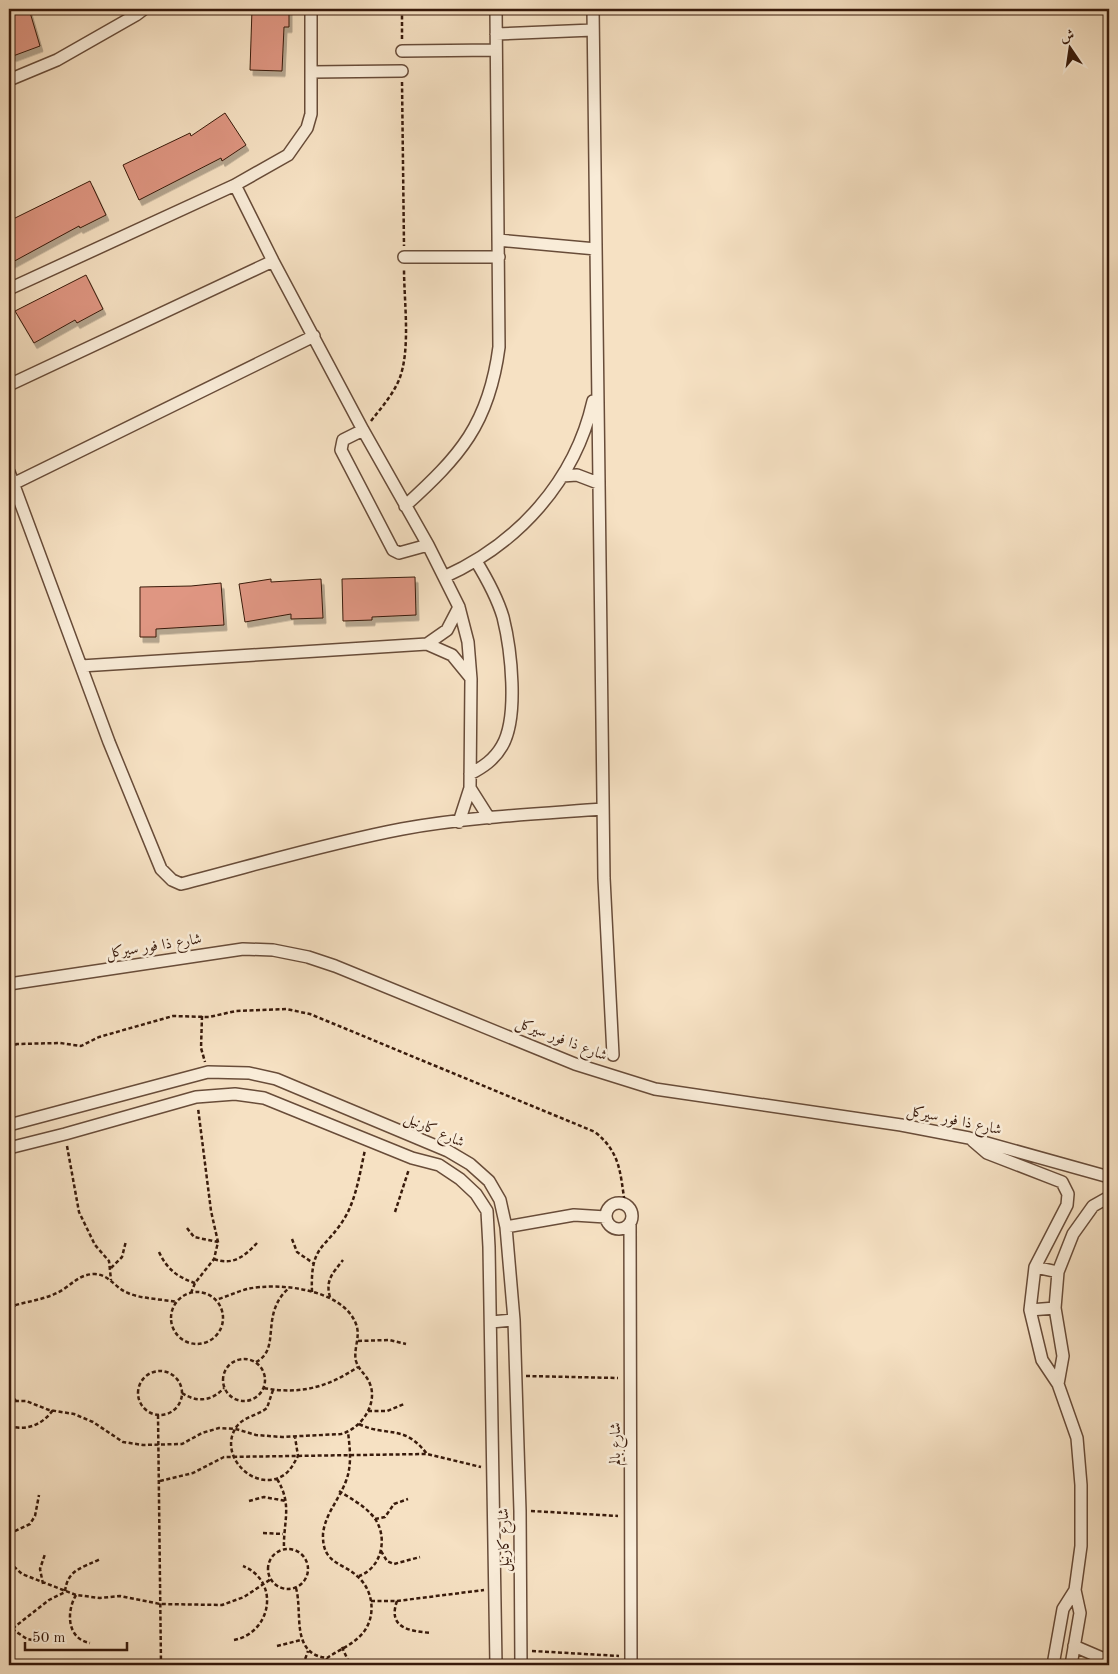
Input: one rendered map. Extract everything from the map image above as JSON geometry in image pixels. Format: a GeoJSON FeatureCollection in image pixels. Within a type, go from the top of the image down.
{"type":"FeatureCollection","features":[{"type":"Feature","properties":{"kind":"street"},"geometry":{"type":"LineString","coordinates":[[9,80],[57,60],[144,9]]}},
{"type":"Feature","properties":{"kind":"street"},"geometry":{"type":"LineString","coordinates":[[9,289],[235,185],[288,155],[299,142],[312,114],[311,9]]}},
{"type":"Feature","properties":{"kind":"street"},"geometry":{"type":"LineString","coordinates":[[405,506],[454,459],[480,418],[490,395],[499,348],[496,9]]}},
{"type":"Feature","properties":{"kind":"street"},"geometry":{"type":"LineString","coordinates":[[593,9],[604,878],[613,1055]]}},
{"type":"Feature","properties":{"kind":"street"},"geometry":{"type":"LineString","coordinates":[[496,34],[593,30]]}},
{"type":"Feature","properties":{"kind":"street"},"geometry":{"type":"LineString","coordinates":[[402,51],[496,50]]}},
{"type":"Feature","properties":{"kind":"street"},"geometry":{"type":"LineString","coordinates":[[312,72],[402,71]]}},
{"type":"Feature","properties":{"kind":"street"},"geometry":{"type":"LineString","coordinates":[[235,185],[273,261],[363,430],[428,545],[459,607],[468,642],[471,679],[470,788],[459,822]]}},
{"type":"Feature","properties":{"kind":"street"},"geometry":{"type":"LineString","coordinates":[[498,240],[596,249]]}},
{"type":"Feature","properties":{"kind":"street"},"geometry":{"type":"LineString","coordinates":[[404,257],[499,257]]}},
{"type":"Feature","properties":{"kind":"street"},"geometry":{"type":"LineString","coordinates":[[9,385],[273,261]]}},
{"type":"Feature","properties":{"kind":"street"},"geometry":{"type":"LineString","coordinates":[[13,484],[314,336]]}},
{"type":"Feature","properties":{"kind":"street"},"geometry":{"type":"LineString","coordinates":[[444,577],[476,561],[520,528],[539,508],[562,476],[582,438],[597,385]]}},
{"type":"Feature","properties":{"kind":"street"},"geometry":{"type":"LineString","coordinates":[[363,430],[342,440],[341,450],[393,550],[399,554],[428,545]]}},
{"type":"Feature","properties":{"kind":"street"},"geometry":{"type":"LineString","coordinates":[[9,472],[108,742],[156,860],[161,870],[172,880],[181,884],[335,844],[404,829],[489,818],[603,809]]}},
{"type":"Feature","properties":{"kind":"street"},"geometry":{"type":"LineString","coordinates":[[562,476],[577,476],[598,484]]}},
{"type":"Feature","properties":{"kind":"street"},"geometry":{"type":"LineString","coordinates":[[470,774],[483,767],[502,745],[508,731],[511,693],[508,646],[502,616],[492,588],[476,561]]}},
{"type":"Feature","properties":{"kind":"street"},"geometry":{"type":"LineString","coordinates":[[427,644],[447,630],[459,607]]}},
{"type":"Feature","properties":{"kind":"street"},"geometry":{"type":"LineString","coordinates":[[81,666],[427,644],[452,655],[465,668],[471,679]]}},
{"type":"Feature","properties":{"kind":"street"},"geometry":{"type":"LineString","coordinates":[[470,788],[489,818]]}},
{"type":"Feature","properties":{"kind":"street","name":"شارع ذا فور سيركل"},"geometry":{"type":"LineString","coordinates":[[9,984],[243,949],[273,950],[308,957],[335,966],[575,1064],[655,1089],[891,1123],[969,1138],[1109,1178]]}},
{"type":"Feature","properties":{"kind":"street","name":"شارع كارنيل"},"geometry":{"type":"LineString","coordinates":[[9,1125],[208,1072],[249,1074],[276,1080],[448,1152],[470,1164],[489,1181],[500,1200],[506,1227],[514,1320],[520,1511],[520,1665]]}},
{"type":"Feature","properties":{"kind":"street","name":"شارع كارنيل"},"geometry":{"type":"LineString","coordinates":[[9,1148],[196,1097],[235,1094],[264,1098],[412,1158],[439,1165],[471,1189],[487,1211],[491,1322],[496,1665]]}},
{"type":"Feature","properties":{"kind":"street"},"geometry":{"type":"LineString","coordinates":[[969,1138],[987,1153],[1062,1182],[1066,1188],[1067,1205],[1035,1267],[1030,1310],[1042,1360],[1058,1384],[1076,1438],[1081,1485],[1081,1546],[1075,1590],[1080,1613],[1072,1665]]}},
{"type":"Feature","properties":{"kind":"street"},"geometry":{"type":"LineString","coordinates":[[439,1165],[448,1152]]}},
{"type":"Feature","properties":{"kind":"street"},"geometry":{"type":"LineString","coordinates":[[1058,1384],[1063,1356],[1055,1308],[1058,1272],[1073,1234],[1092,1206],[1109,1197]]}},
{"type":"Feature","properties":{"kind":"street"},"geometry":{"type":"LineString","coordinates":[[625,1204],[632,1214],[630,1223],[618,1229],[610,1225],[606,1217],[612,1206],[625,1204]]}},
{"type":"Feature","properties":{"kind":"street"},"geometry":{"type":"LineString","coordinates":[[506,1227],[574,1216],[606,1217]]}},
{"type":"Feature","properties":{"kind":"street","name":"شارع بالم"},"geometry":{"type":"LineString","coordinates":[[630,1223],[631,1661]]}},
{"type":"Feature","properties":{"kind":"street"},"geometry":{"type":"LineString","coordinates":[[1035,1267],[1058,1272]]}},
{"type":"Feature","properties":{"kind":"street"},"geometry":{"type":"LineString","coordinates":[[1030,1310],[1055,1308]]}},
{"type":"Feature","properties":{"kind":"street"},"geometry":{"type":"LineString","coordinates":[[491,1322],[514,1320]]}},
{"type":"Feature","properties":{"kind":"street"},"geometry":{"type":"LineString","coordinates":[[1053,1665],[1063,1609],[1075,1590]]}},
{"type":"Feature","properties":{"kind":"street"},"geometry":{"type":"LineString","coordinates":[[1074,1646],[1109,1661]]}},
{"type":"Feature","properties":{"kind":"path"},"geometry":{"type":"LineString","coordinates":[[402,9],[402,51]]}},
{"type":"Feature","properties":{"kind":"path"},"geometry":{"type":"LineString","coordinates":[[363,430],[390,398],[405,360],[402,71]]}},
{"type":"Feature","properties":{"kind":"path"},"geometry":{"type":"LineString","coordinates":[[9,1047],[17,1044],[60,1043],[70,1046],[81,1046],[99,1037],[173,1016],[202,1016],[256,1010],[286,1010],[310,1014],[595,1132],[608,1143],[617,1158],[625,1204]]}},
{"type":"Feature","properties":{"kind":"path"},"geometry":{"type":"LineString","coordinates":[[202,1016],[201,1048],[208,1072]]}},
{"type":"Feature","properties":{"kind":"path"},"geometry":{"type":"LineString","coordinates":[[191,1294],[195,1283],[214,1259],[218,1242],[211,1211],[196,1097]]}},
{"type":"Feature","properties":{"kind":"path"},"geometry":{"type":"LineString","coordinates":[[65,1134],[79,1212],[95,1245],[109,1261],[111,1280]]}},
{"type":"Feature","properties":{"kind":"path"},"geometry":{"type":"LineString","coordinates":[[312,1292],[313,1264],[318,1250],[340,1223],[351,1204],[368,1140]]}},
{"type":"Feature","properties":{"kind":"path"},"geometry":{"type":"LineString","coordinates":[[395,1212],[412,1158]]}},
{"type":"Feature","properties":{"kind":"path"},"geometry":{"type":"LineString","coordinates":[[187,1228],[194,1237],[218,1242]]}},
{"type":"Feature","properties":{"kind":"path"},"geometry":{"type":"LineString","coordinates":[[292,1239],[297,1252],[313,1264]]}},
{"type":"Feature","properties":{"kind":"path"},"geometry":{"type":"LineString","coordinates":[[111,1268],[122,1257],[126,1241]]}},
{"type":"Feature","properties":{"kind":"path"},"geometry":{"type":"LineString","coordinates":[[214,1259],[230,1262],[239,1259],[257,1243]]}},
{"type":"Feature","properties":{"kind":"path"},"geometry":{"type":"LineString","coordinates":[[159,1252],[164,1263],[172,1272],[195,1283]]}},
{"type":"Feature","properties":{"kind":"path"},"geometry":{"type":"LineString","coordinates":[[330,1297],[327,1286],[328,1278],[343,1260]]}},
{"type":"Feature","properties":{"kind":"path"},"geometry":{"type":"LineString","coordinates":[[9,1307],[54,1294],[85,1275],[96,1274],[111,1280],[118,1288],[134,1295],[177,1302]]}},
{"type":"Feature","properties":{"kind":"path"},"geometry":{"type":"LineString","coordinates":[[256,1362],[266,1354],[270,1346],[273,1311],[280,1298],[290,1288]]}},
{"type":"Feature","properties":{"kind":"path"},"geometry":{"type":"LineString","coordinates":[[9,1404],[16,1401],[26,1401],[83,1417],[123,1442],[143,1446],[182,1444],[210,1430],[236,1429],[269,1437],[295,1436],[348,1432],[359,1424],[368,1411],[372,1398],[372,1386],[358,1367],[355,1355],[358,1341],[357,1325],[344,1306],[330,1297],[290,1288],[249,1289],[215,1300]]}},
{"type":"Feature","properties":{"kind":"path"},"geometry":{"type":"LineString","coordinates":[[191,1294],[204,1294],[215,1300],[222,1313],[221,1327],[212,1339],[198,1344],[184,1340],[174,1330],[171,1315],[177,1302],[191,1294]]}},
{"type":"Feature","properties":{"kind":"path"},"geometry":{"type":"LineString","coordinates":[[9,1318],[15,1305]]}},
{"type":"Feature","properties":{"kind":"path"},"geometry":{"type":"LineString","coordinates":[[358,1341],[389,1340],[406,1344]]}},
{"type":"Feature","properties":{"kind":"path"},"geometry":{"type":"LineString","coordinates":[[243,1358],[256,1362],[264,1374],[264,1388],[256,1398],[244,1401],[232,1398],[224,1388],[223,1375],[230,1363],[243,1358]]}},
{"type":"Feature","properties":{"kind":"path"},"geometry":{"type":"LineString","coordinates":[[264,1388],[297,1391],[321,1387],[343,1377],[358,1367]]}},
{"type":"Feature","properties":{"kind":"path"},"geometry":{"type":"LineString","coordinates":[[182,1393],[174,1410],[158,1415],[145,1410],[141,1405],[138,1392],[142,1380],[154,1372],[167,1373],[177,1381],[182,1393],[192,1399],[204,1400],[215,1396],[224,1388]]}},
{"type":"Feature","properties":{"kind":"path"},"geometry":{"type":"LineString","coordinates":[[515,1376],[630,1378]]}},
{"type":"Feature","properties":{"kind":"path"},"geometry":{"type":"LineString","coordinates":[[273,1390],[271,1402],[267,1408],[246,1418],[236,1429],[232,1440],[233,1458],[246,1473],[262,1478],[276,1478],[291,1468],[298,1456],[295,1436]]}},
{"type":"Feature","properties":{"kind":"path"},"geometry":{"type":"LineString","coordinates":[[9,1393],[16,1401]]}},
{"type":"Feature","properties":{"kind":"path"},"geometry":{"type":"LineString","coordinates":[[368,1411],[387,1411],[404,1404]]}},
{"type":"Feature","properties":{"kind":"path"},"geometry":{"type":"LineString","coordinates":[[9,1426],[30,1427],[43,1421],[53,1410]]}},
{"type":"Feature","properties":{"kind":"path"},"geometry":{"type":"LineString","coordinates":[[158,1415],[161,1665]]}},
{"type":"Feature","properties":{"kind":"path"},"geometry":{"type":"LineString","coordinates":[[359,1424],[408,1436],[417,1442],[427,1454]]}},
{"type":"Feature","properties":{"kind":"path"},"geometry":{"type":"LineString","coordinates":[[296,1588],[301,1640],[308,1651],[319,1657],[327,1658],[342,1647],[357,1640],[365,1630],[370,1618],[371,1601],[367,1588],[358,1576],[335,1563],[324,1545],[323,1534],[327,1519],[345,1483],[351,1456],[348,1432]]}},
{"type":"Feature","properties":{"kind":"path"},"geometry":{"type":"LineString","coordinates":[[160,1481],[193,1473],[224,1458],[427,1454],[493,1469]]}},
{"type":"Feature","properties":{"kind":"path"},"geometry":{"type":"LineString","coordinates":[[276,1478],[286,1501],[288,1515],[283,1534],[284,1549]]}},
{"type":"Feature","properties":{"kind":"path"},"geometry":{"type":"LineString","coordinates":[[340,1492],[370,1513],[375,1519],[381,1534],[381,1551],[373,1567],[358,1576]]}},
{"type":"Feature","properties":{"kind":"path"},"geometry":{"type":"LineString","coordinates":[[9,1534],[30,1524],[35,1516],[39,1495]]}},
{"type":"Feature","properties":{"kind":"path"},"geometry":{"type":"LineString","coordinates":[[249,1501],[264,1497],[286,1501]]}},
{"type":"Feature","properties":{"kind":"path"},"geometry":{"type":"LineString","coordinates":[[375,1519],[385,1517],[394,1504],[408,1499]]}},
{"type":"Feature","properties":{"kind":"path"},"geometry":{"type":"LineString","coordinates":[[520,1511],[631,1517]]}},
{"type":"Feature","properties":{"kind":"path"},"geometry":{"type":"LineString","coordinates":[[263,1533],[283,1534]]}},
{"type":"Feature","properties":{"kind":"path"},"geometry":{"type":"LineString","coordinates":[[284,1549],[297,1551],[306,1560],[308,1573],[296,1588],[282,1588],[271,1579],[269,1564],[274,1554],[284,1549]]}},
{"type":"Feature","properties":{"kind":"path"},"geometry":{"type":"LineString","coordinates":[[381,1551],[387,1561],[394,1564],[420,1557]]}},
{"type":"Feature","properties":{"kind":"path"},"geometry":{"type":"LineString","coordinates":[[43,1584],[40,1569],[44,1554]]}},
{"type":"Feature","properties":{"kind":"path"},"geometry":{"type":"LineString","coordinates":[[65,1592],[68,1578],[74,1571],[100,1559]]}},
{"type":"Feature","properties":{"kind":"path"},"geometry":{"type":"LineString","coordinates":[[9,1562],[22,1574],[76,1596],[100,1598],[120,1596],[160,1604],[222,1605],[244,1597],[265,1585],[271,1579]]}},
{"type":"Feature","properties":{"kind":"path"},"geometry":{"type":"LineString","coordinates":[[234,1640],[247,1636],[255,1630],[266,1612],[268,1598],[265,1585],[256,1572],[243,1566]]}},
{"type":"Feature","properties":{"kind":"path"},"geometry":{"type":"LineString","coordinates":[[371,1601],[397,1601],[496,1589]]}},
{"type":"Feature","properties":{"kind":"path"},"geometry":{"type":"LineString","coordinates":[[9,1634],[12,1629],[49,1600],[65,1592]]}},
{"type":"Feature","properties":{"kind":"path"},"geometry":{"type":"LineString","coordinates":[[76,1596],[70,1611],[72,1628],[79,1639],[90,1643]]}},
{"type":"Feature","properties":{"kind":"path"},"geometry":{"type":"LineString","coordinates":[[397,1601],[395,1614],[401,1626],[409,1631],[431,1633]]}},
{"type":"Feature","properties":{"kind":"path"},"geometry":{"type":"LineString","coordinates":[[12,1629],[28,1639],[39,1641]]}},
{"type":"Feature","properties":{"kind":"path"},"geometry":{"type":"LineString","coordinates":[[277,1646],[301,1640]]}},
{"type":"Feature","properties":{"kind":"path"},"geometry":{"type":"LineString","coordinates":[[342,1647],[350,1665]]}},
{"type":"Feature","properties":{"kind":"path"},"geometry":{"type":"LineString","coordinates":[[520,1650],[631,1661]]}},
{"type":"Feature","properties":{"kind":"path"},"geometry":{"type":"LineString","coordinates":[[303,1665],[308,1651]]}},
{"type":"Feature","properties":{"kind":"path"},"geometry":{"type":"LineString","coordinates":[[327,1658],[327,1665]]}},
{"type":"Feature","properties":{"kind":"path"},"geometry":{"type":"LineString","coordinates":[[9,1659],[14,1665]]}},
{"type":"Feature","properties":{"kind":"building"},"geometry":{"type":"Polygon","coordinates":[[[29,9],[40,46],[13,56],[9,45],[9,15],[29,9]]]}},
{"type":"Feature","properties":{"kind":"building"},"geometry":{"type":"Polygon","coordinates":[[[252,9],[289,9],[289,27],[284,27],[282,71],[250,70],[252,9]]]}},
{"type":"Feature","properties":{"kind":"building"},"geometry":{"type":"Polygon","coordinates":[[[225,113],[246,145],[222,161],[221,158],[139,200],[123,165],[190,133],[191,136],[225,113]]]}},
{"type":"Feature","properties":{"kind":"building"},"geometry":{"type":"Polygon","coordinates":[[[90,181],[106,215],[80,228],[79,226],[9,264],[9,221],[90,181]]]}},
{"type":"Feature","properties":{"kind":"building"},"geometry":{"type":"Polygon","coordinates":[[[86,275],[103,309],[77,323],[75,320],[34,343],[15,311],[86,275]]]}},
{"type":"Feature","properties":{"kind":"building"},"geometry":{"type":"Polygon","coordinates":[[[415,577],[416,615],[372,617],[372,620],[343,621],[342,579],[415,577]]]}},
{"type":"Feature","properties":{"kind":"building"},"geometry":{"type":"Polygon","coordinates":[[[271,579],[271,582],[321,579],[323,618],[291,619],[291,614],[245,622],[239,584],[271,579]]]}},
{"type":"Feature","properties":{"kind":"building"},"geometry":{"type":"Polygon","coordinates":[[[221,583],[224,625],[156,629],[156,637],[140,637],[140,587],[191,586],[221,583]]]}}]}
